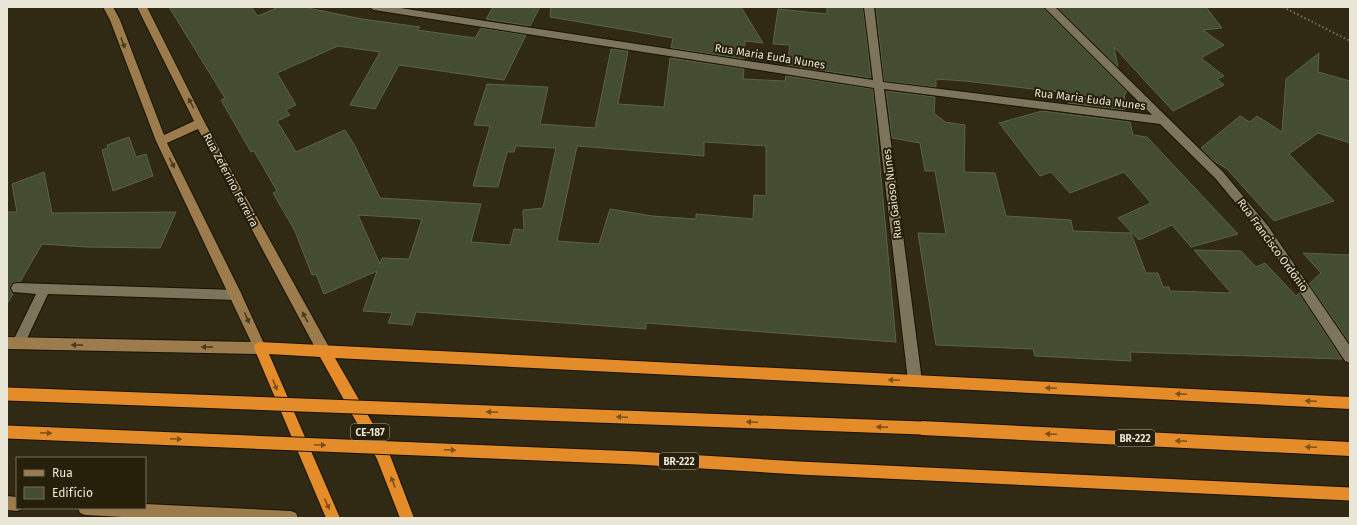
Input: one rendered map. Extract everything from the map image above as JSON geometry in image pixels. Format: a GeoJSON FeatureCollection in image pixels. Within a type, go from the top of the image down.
{"type":"FeatureCollection","features":[{"type":"Feature","properties":{"kind":"highway"},"geometry":{"type":"LineString","coordinates":[[333,518],[260,348],[1350,403]]}},
{"type":"Feature","properties":{"kind":"highway","name":"CE-187"},"geometry":{"type":"LineString","coordinates":[[324,351],[383,455],[407,518]]}},
{"type":"Feature","properties":{"kind":"highway","name":"BR-222"},"geometry":{"type":"LineString","coordinates":[[7,394],[921,428],[1350,449]]}},
{"type":"Feature","properties":{"kind":"highway","name":"BR-222"},"geometry":{"type":"LineString","coordinates":[[7,432],[629,458],[807,469],[1350,494]]}},
{"type":"Feature","properties":{"kind":"main road"},"geometry":{"type":"LineString","coordinates":[[13,343],[260,348],[236,295],[161,141],[115,20],[108,7]]}},
{"type":"Feature","properties":{"kind":"main road","name":"Rua Zeferino Ferreira"},"geometry":{"type":"LineString","coordinates":[[145,8],[200,123],[324,351]]}},
{"type":"Feature","properties":{"kind":"main road"},"geometry":{"type":"LineString","coordinates":[[161,141],[200,123]]}},
{"type":"Feature","properties":{"kind":"main road"},"geometry":{"type":"LineString","coordinates":[[105,509],[291,518]]}},
{"type":"Feature","properties":{"kind":"street","name":"Rua Maria Euda Nunes"},"geometry":{"type":"LineString","coordinates":[[374,7],[879,85],[1163,120]]}},
{"type":"Feature","properties":{"kind":"street","name":"Rua Gaioso Nunes"},"geometry":{"type":"LineString","coordinates":[[869,7],[915,381]]}},
{"type":"Feature","properties":{"kind":"street","name":"Rua Francisco Ordônio"},"geometry":{"type":"LineString","coordinates":[[1049,7],[1220,175],[1264,229],[1350,357]]}},
{"type":"Feature","properties":{"kind":"street"},"geometry":{"type":"LineString","coordinates":[[16,288],[236,295]]}},
{"type":"Feature","properties":{"kind":"street"},"geometry":{"type":"LineString","coordinates":[[13,343],[45,288]]}},
{"type":"Feature","properties":{"kind":"path"},"geometry":{"type":"LineString","coordinates":[[1283,7],[1350,41]]}},
{"type":"Feature","properties":{"kind":"building"},"geometry":{"type":"Polygon","coordinates":[[[169,7],[251,7],[258,16],[279,7],[303,7],[362,19],[420,27],[417,30],[475,38],[481,28],[526,35],[504,80],[399,65],[375,109],[350,105],[380,52],[338,46],[277,73],[296,105],[286,110],[290,115],[277,121],[296,152],[345,130],[355,146],[380,198],[481,204],[471,242],[510,245],[514,229],[524,230],[523,210],[543,208],[556,148],[516,146],[514,152],[507,152],[498,187],[473,186],[490,126],[474,125],[487,84],[548,87],[540,124],[595,128],[611,49],[628,51],[618,104],[664,107],[670,58],[744,69],[743,79],[785,81],[786,76],[873,89],[896,342],[646,323],[646,329],[416,312],[412,325],[388,323],[392,313],[363,311],[377,271],[324,294],[316,274],[312,275],[295,231],[273,193],[277,191],[254,151],[251,152],[221,100],[225,98],[169,7]],[[704,142],[704,156],[577,146],[557,241],[599,244],[610,209],[652,216],[696,219],[696,214],[753,219],[754,195],[766,196],[766,146],[704,142]],[[358,215],[380,264],[382,258],[409,259],[422,219],[358,215]]]}},
{"type":"Feature","properties":{"kind":"building"},"geometry":{"type":"Polygon","coordinates":[[[493,7],[540,7],[530,26],[486,19],[493,7]]]}},
{"type":"Feature","properties":{"kind":"building"},"geometry":{"type":"Polygon","coordinates":[[[551,7],[741,7],[763,43],[745,41],[744,59],[671,48],[673,38],[550,17],[551,7]]]}},
{"type":"Feature","properties":{"kind":"building"},"geometry":{"type":"Polygon","coordinates":[[[827,7],[863,7],[871,78],[787,65],[790,45],[773,44],[778,9],[827,14],[827,7]]]}},
{"type":"Feature","properties":{"kind":"building"},"geometry":{"type":"Polygon","coordinates":[[[876,7],[1042,7],[1127,92],[1124,95],[1125,100],[1120,99],[1118,102],[1125,110],[1068,103],[1092,96],[965,81],[936,79],[936,87],[884,81],[876,7]]]}},
{"type":"Feature","properties":{"kind":"building"},"geometry":{"type":"Polygon","coordinates":[[[1057,7],[1206,7],[1222,28],[1203,30],[1224,45],[1201,58],[1224,76],[1217,79],[1224,85],[1173,111],[1114,47],[1118,67],[1057,7]]]}},
{"type":"Feature","properties":{"kind":"building"},"geometry":{"type":"Polygon","coordinates":[[[1319,53],[1318,72],[1350,81],[1350,143],[1318,133],[1289,154],[1334,201],[1274,221],[1227,169],[1211,159],[1201,148],[1240,116],[1250,122],[1257,116],[1282,132],[1286,79],[1319,53]]]}},
{"type":"Feature","properties":{"kind":"building"},"geometry":{"type":"Polygon","coordinates":[[[886,91],[935,97],[934,113],[945,122],[965,125],[964,172],[995,173],[1006,216],[1071,220],[1073,231],[1131,233],[1146,273],[1158,273],[1163,287],[1169,287],[1170,291],[1231,293],[1194,250],[1241,251],[1256,267],[1265,263],[1296,296],[1299,293],[1342,359],[1130,352],[1131,361],[1035,356],[1033,349],[936,345],[918,233],[946,234],[935,171],[925,171],[920,143],[892,138],[886,91]]]}},
{"type":"Feature","properties":{"kind":"building"},"geometry":{"type":"Polygon","coordinates":[[[1042,111],[1130,122],[1133,135],[1147,137],[1238,234],[1191,247],[1172,225],[1139,240],[1118,218],[1151,203],[1124,172],[1070,193],[1051,172],[1040,176],[999,123],[1042,111]]]}},
{"type":"Feature","properties":{"kind":"building"},"geometry":{"type":"Polygon","coordinates":[[[129,137],[136,157],[146,154],[153,176],[113,191],[102,150],[108,148],[107,145],[129,137]]]}},
{"type":"Feature","properties":{"kind":"building"},"geometry":{"type":"Polygon","coordinates":[[[44,172],[52,213],[176,212],[160,248],[86,247],[42,244],[20,282],[12,283],[10,289],[13,294],[7,304],[7,212],[17,212],[12,184],[44,172]]]}},
{"type":"Feature","properties":{"kind":"building"},"geometry":{"type":"Polygon","coordinates":[[[1303,253],[1350,255],[1350,343],[1309,284],[1321,273],[1303,253]]]}}]}
